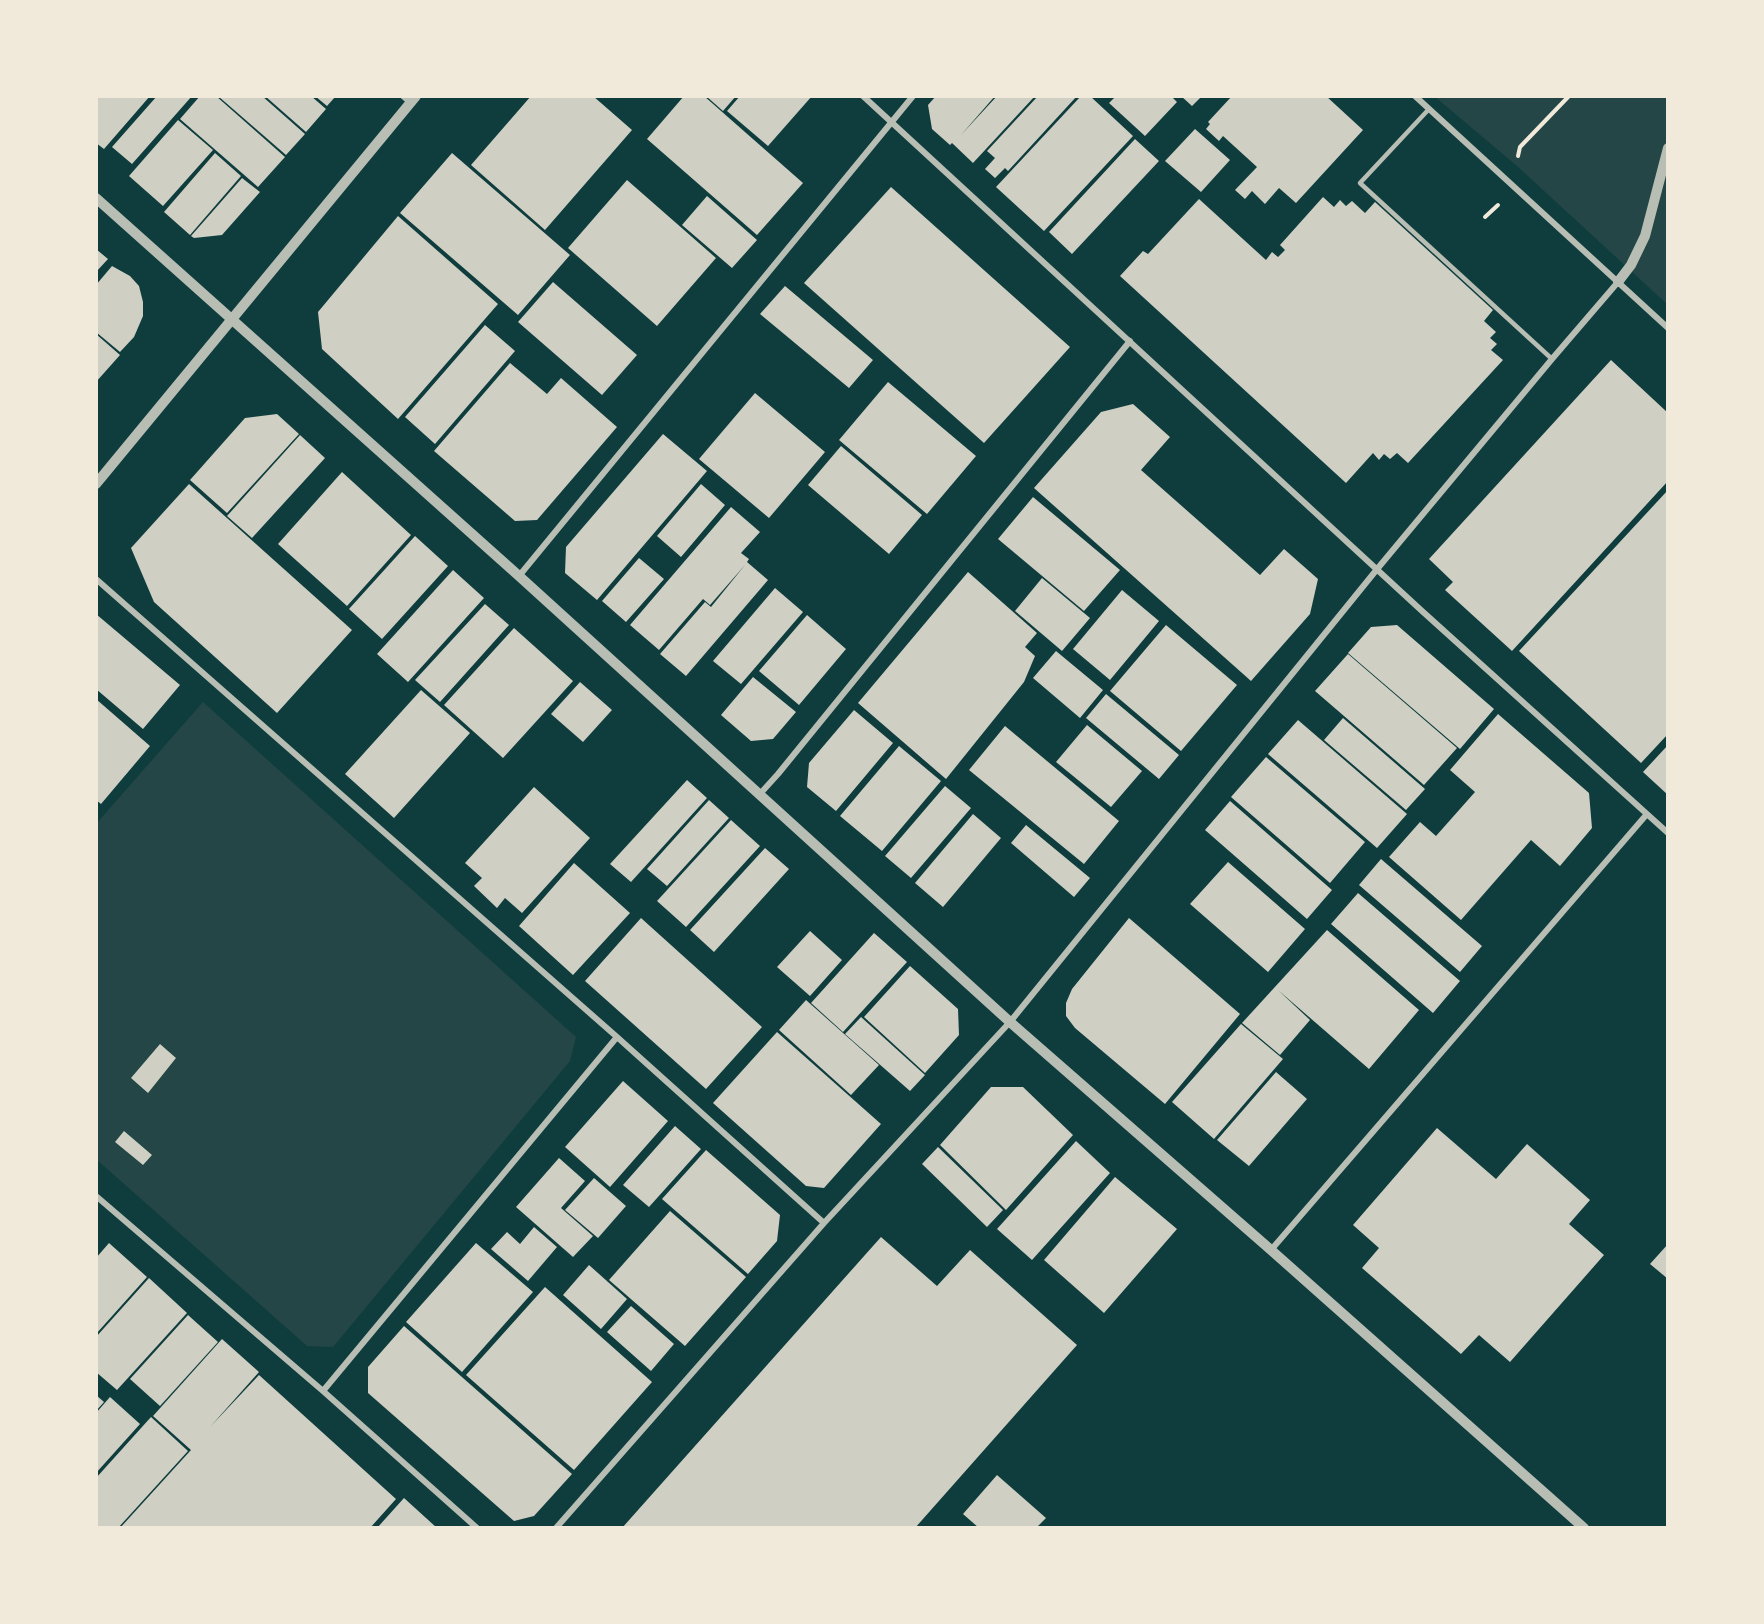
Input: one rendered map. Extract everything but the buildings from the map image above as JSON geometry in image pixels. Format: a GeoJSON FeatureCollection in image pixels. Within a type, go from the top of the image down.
{"type":"FeatureCollection","features":[{"type":"Feature","properties":{"kind":"street"},"geometry":{"type":"LineString","coordinates":[[863,96],[1668,833]]}},
{"type":"Feature","properties":{"kind":"street"},"geometry":{"type":"LineString","coordinates":[[519,576],[914,96]]}},
{"type":"Feature","properties":{"kind":"street"},"geometry":{"type":"LineString","coordinates":[[1415,96],[1668,328]]}},
{"type":"Feature","properties":{"kind":"street"},"geometry":{"type":"LineString","coordinates":[[96,484],[410,98]]}},
{"type":"Feature","properties":{"kind":"street"},"geometry":{"type":"LineString","coordinates":[[556,1528],[824,1223],[1010,1022],[1378,568],[1618,282],[1631,265],[1645,236],[1668,148]]}},
{"type":"Feature","properties":{"kind":"street"},"geometry":{"type":"LineString","coordinates":[[96,198],[519,576],[1010,1022],[1584,1528]]}},
{"type":"Feature","properties":{"kind":"street"},"geometry":{"type":"LineString","coordinates":[[759,795],[1130,341]]}},
{"type":"Feature","properties":{"kind":"street"},"geometry":{"type":"LineString","coordinates":[[96,579],[617,1037],[824,1223]]}},
{"type":"Feature","properties":{"kind":"street"},"geometry":{"type":"LineString","coordinates":[[1271,1250],[1647,814]]}},
{"type":"Feature","properties":{"kind":"street"},"geometry":{"type":"LineString","coordinates":[[323,1391],[617,1037]]}},
{"type":"Feature","properties":{"kind":"street"},"geometry":{"type":"LineString","coordinates":[[96,1196],[323,1391],[477,1528]]}},
{"type":"Feature","properties":{"kind":"lane"},"geometry":{"type":"LineString","coordinates":[[1429,109],[1360,183],[1552,358]]}},
{"type":"Feature","properties":{"kind":"path"},"geometry":{"type":"LineString","coordinates":[[1516,166],[1520,147],[1569,96]]}},
{"type":"Feature","properties":{"kind":"path"},"geometry":{"type":"LineString","coordinates":[[1485,217],[1500,202]]}},
{"type":"Feature","properties":{"kind":"shaded area"},"geometry":{"type":"Polygon","coordinates":[[[1434,96],[1668,96],[1668,305],[1517,166],[1434,96]]]}},
{"type":"Feature","properties":{"kind":"shaded area"},"geometry":{"type":"Polygon","coordinates":[[[203,702],[576,1037],[570,1061],[333,1347],[307,1346],[96,1159],[96,824],[203,702]]]}}]}
